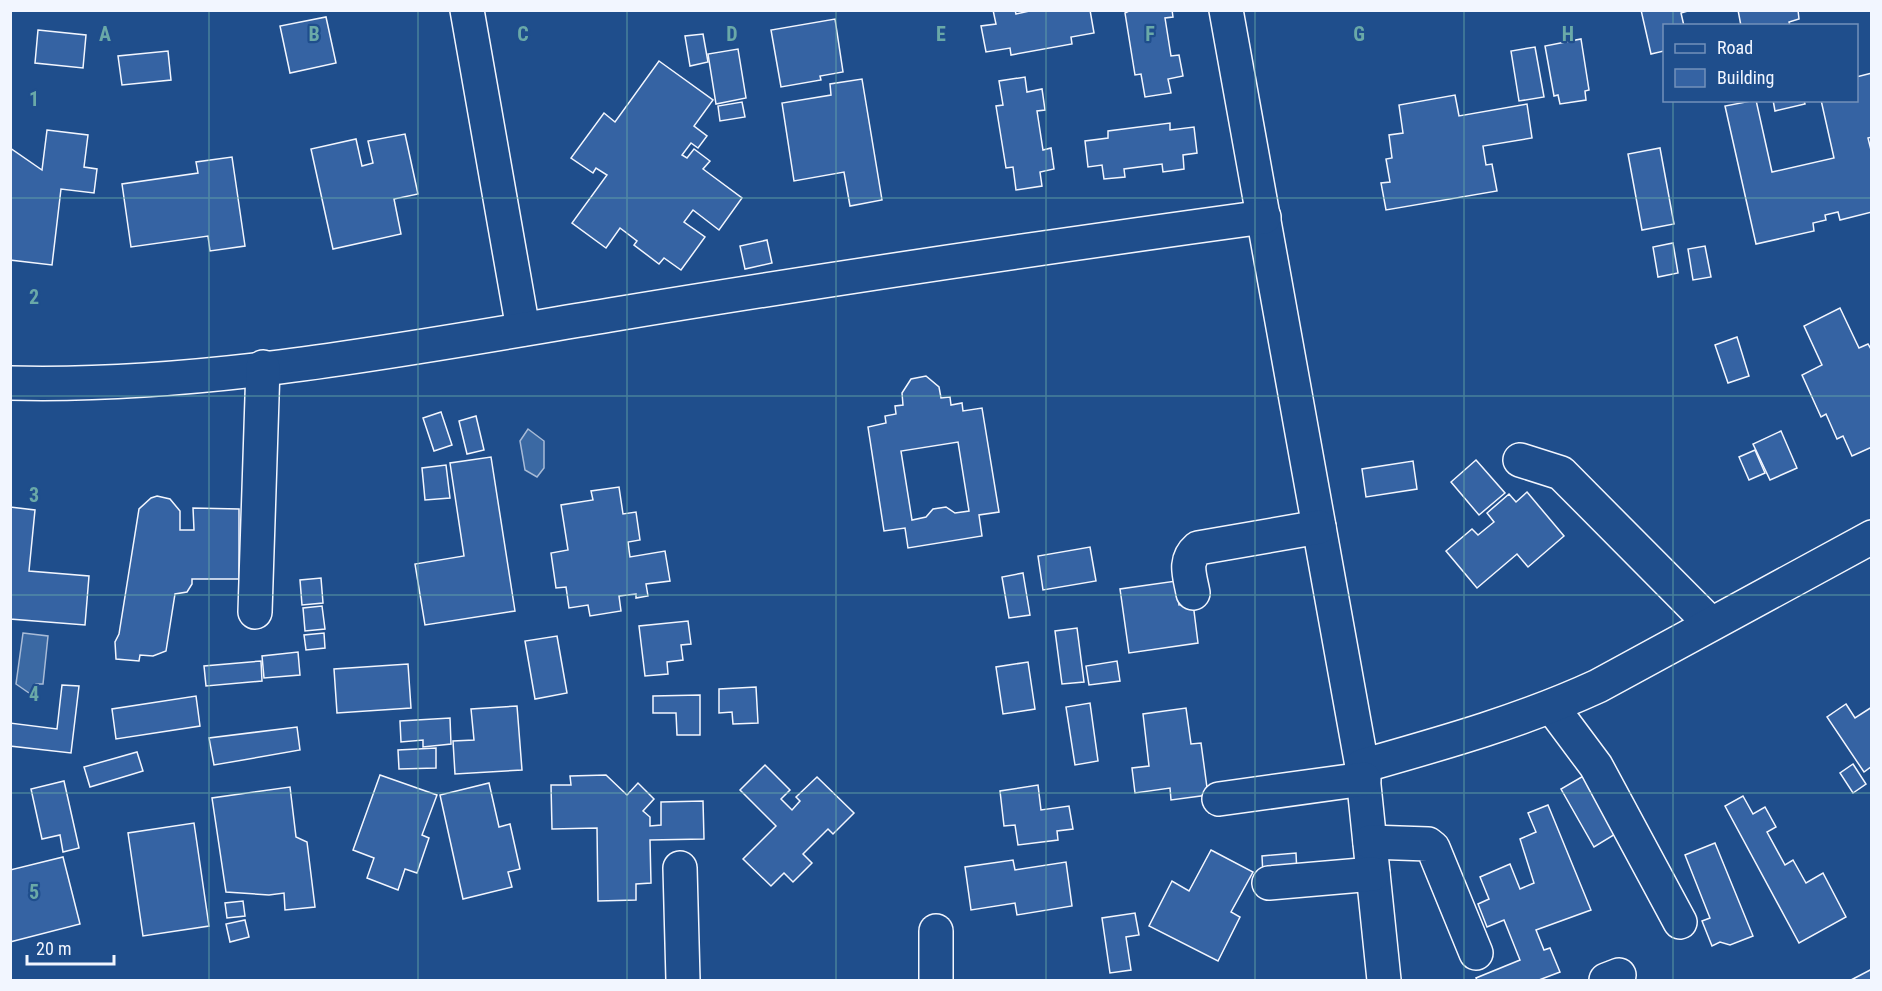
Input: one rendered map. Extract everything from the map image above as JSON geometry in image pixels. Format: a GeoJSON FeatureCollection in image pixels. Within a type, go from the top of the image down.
{"type":"FeatureCollection","features":[{"type":"Feature","properties":{"kind":"street"},"geometry":{"type":"LineString","coordinates":[[467,10],[523,329]]}},
{"type":"Feature","properties":{"kind":"street"},"geometry":{"type":"LineString","coordinates":[[1226,10],[1363,772],[1384,981]]}},
{"type":"Feature","properties":{"kind":"street"},"geometry":{"type":"LineString","coordinates":[[10,383],[176,379],[523,329],[1090,240],[1264,217]]}},
{"type":"Feature","properties":{"kind":"street"},"geometry":{"type":"LineString","coordinates":[[255,612],[263,367]]}},
{"type":"Feature","properties":{"kind":"street"},"geometry":{"type":"LineString","coordinates":[[1520,460],[1561,473],[1710,623]]}},
{"type":"Feature","properties":{"kind":"street"},"geometry":{"type":"LineString","coordinates":[[1192,593],[1188,564],[1191,554],[1198,548],[1319,526]]}},
{"type":"Feature","properties":{"kind":"street"},"geometry":{"type":"LineString","coordinates":[[1219,799],[1363,772],[1552,707],[1599,686],[1710,623],[1872,537]]}},
{"type":"Feature","properties":{"kind":"street"},"geometry":{"type":"LineString","coordinates":[[1552,707],[1596,766],[1680,922]]}},
{"type":"Feature","properties":{"kind":"street"},"geometry":{"type":"LineString","coordinates":[[1370,842],[1428,844],[1433,848],[1476,953]]}},
{"type":"Feature","properties":{"kind":"street"},"geometry":{"type":"LineString","coordinates":[[680,868],[683,981]]}},
{"type":"Feature","properties":{"kind":"street"},"geometry":{"type":"LineString","coordinates":[[1269,883],[1373,874]]}},
{"type":"Feature","properties":{"kind":"street"},"geometry":{"type":"LineString","coordinates":[[936,931],[936,981]]}},
{"type":"Feature","properties":{"kind":"water"},"geometry":{"type":"Polygon","coordinates":[[[528,429],[544,441],[544,468],[537,477],[525,470],[520,441],[528,429]]]}},
{"type":"Feature","properties":{"kind":"water"},"geometry":{"type":"Polygon","coordinates":[[[23,633],[48,636],[43,684],[36,684],[34,691],[29,693],[16,684],[23,633]]]}},
{"type":"Feature","properties":{"kind":"building"},"geometry":{"type":"Polygon","coordinates":[[[993,10],[1015,10],[1016,14],[1034,10],[1090,10],[1094,33],[1071,37],[1072,44],[1011,55],[1010,48],[986,52],[981,26],[996,24],[993,10]]]}},
{"type":"Feature","properties":{"kind":"building"},"geometry":{"type":"Polygon","coordinates":[[[1131,10],[1172,10],[1173,17],[1165,18],[1171,56],[1179,55],[1183,76],[1168,79],[1171,93],[1145,97],[1141,74],[1135,75],[1125,13],[1131,10]]]}},
{"type":"Feature","properties":{"kind":"building"},"geometry":{"type":"Polygon","coordinates":[[[1641,10],[1691,10],[1681,13],[1684,24],[1663,24],[1663,51],[1651,54],[1641,10]]]}},
{"type":"Feature","properties":{"kind":"building"},"geometry":{"type":"Polygon","coordinates":[[[1738,10],[1798,10],[1799,19],[1789,22],[1790,24],[1741,24],[1738,10]]]}},
{"type":"Feature","properties":{"kind":"building"},"geometry":{"type":"Polygon","coordinates":[[[326,17],[336,63],[290,73],[280,26],[326,17]]]}},
{"type":"Feature","properties":{"kind":"building"},"geometry":{"type":"Polygon","coordinates":[[[835,19],[843,72],[820,76],[821,80],[781,87],[771,30],[835,19]]]}},
{"type":"Feature","properties":{"kind":"building"},"geometry":{"type":"Polygon","coordinates":[[[38,30],[86,35],[83,68],[35,63],[38,30]]]}},
{"type":"Feature","properties":{"kind":"building"},"geometry":{"type":"Polygon","coordinates":[[[703,34],[708,62],[690,66],[685,36],[703,34]]]}},
{"type":"Feature","properties":{"kind":"building"},"geometry":{"type":"Polygon","coordinates":[[[1581,39],[1589,90],[1585,91],[1586,100],[1560,104],[1558,95],[1554,96],[1545,46],[1581,39]]]}},
{"type":"Feature","properties":{"kind":"building"},"geometry":{"type":"Polygon","coordinates":[[[1535,47],[1544,97],[1519,101],[1511,51],[1535,47]]]}},
{"type":"Feature","properties":{"kind":"building"},"geometry":{"type":"Polygon","coordinates":[[[738,49],[746,98],[716,104],[708,54],[738,49]]]}},
{"type":"Feature","properties":{"kind":"building"},"geometry":{"type":"Polygon","coordinates":[[[168,51],[171,80],[122,85],[118,56],[168,51]]]}},
{"type":"Feature","properties":{"kind":"building"},"geometry":{"type":"Polygon","coordinates":[[[659,61],[713,100],[694,126],[707,136],[698,148],[691,143],[682,155],[687,158],[694,149],[710,161],[703,169],[742,198],[719,230],[693,210],[684,222],[705,237],[681,270],[664,258],[659,264],[634,245],[637,241],[620,228],[606,248],[572,223],[607,175],[596,168],[593,173],[571,158],[604,113],[615,122],[659,61]]]}},
{"type":"Feature","properties":{"kind":"building"},"geometry":{"type":"Polygon","coordinates":[[[1872,73],[1872,137],[1868,138],[1872,154],[1872,212],[1840,220],[1838,212],[1825,215],[1826,220],[1813,223],[1814,231],[1756,244],[1725,106],[1756,102],[1772,172],[1834,158],[1821,102],[1858,102],[1858,76],[1872,73]]]}},
{"type":"Feature","properties":{"kind":"building"},"geometry":{"type":"Polygon","coordinates":[[[1025,77],[1027,92],[1042,89],[1045,110],[1037,111],[1043,150],[1051,148],[1054,169],[1040,172],[1042,186],[1016,190],[1013,167],[1006,168],[996,106],[1003,105],[999,81],[1025,77]]]}},
{"type":"Feature","properties":{"kind":"building"},"geometry":{"type":"Polygon","coordinates":[[[862,79],[882,200],[850,206],[844,172],[794,181],[782,103],[831,95],[830,84],[862,79]]]}},
{"type":"Feature","properties":{"kind":"building"},"geometry":{"type":"Polygon","coordinates":[[[1455,95],[1459,116],[1527,104],[1532,138],[1483,146],[1486,165],[1492,164],[1497,191],[1386,210],[1381,183],[1390,182],[1386,159],[1392,158],[1389,135],[1403,133],[1399,105],[1455,95]]]}},
{"type":"Feature","properties":{"kind":"building"},"geometry":{"type":"Polygon","coordinates":[[[742,102],[745,117],[720,121],[718,106],[742,102]]]}},
{"type":"Feature","properties":{"kind":"building"},"geometry":{"type":"Polygon","coordinates":[[[1773,102],[1804,102],[1805,104],[1775,111],[1773,102]]]}},
{"type":"Feature","properties":{"kind":"building"},"geometry":{"type":"Polygon","coordinates":[[[1170,123],[1170,130],[1194,127],[1197,153],[1183,155],[1184,169],[1163,172],[1162,164],[1124,169],[1125,177],[1104,179],[1102,165],[1088,167],[1085,141],[1108,138],[1108,131],[1170,123]]]}},
{"type":"Feature","properties":{"kind":"building"},"geometry":{"type":"Polygon","coordinates":[[[47,130],[88,135],[84,167],[97,169],[94,193],[61,189],[52,265],[10,260],[10,148],[42,170],[47,130]]]}},
{"type":"Feature","properties":{"kind":"building"},"geometry":{"type":"Polygon","coordinates":[[[405,134],[418,194],[394,199],[401,234],[333,249],[311,149],[356,139],[362,166],[373,163],[368,141],[405,134]]]}},
{"type":"Feature","properties":{"kind":"building"},"geometry":{"type":"Polygon","coordinates":[[[1660,148],[1674,224],[1642,230],[1628,154],[1660,148]]]}},
{"type":"Feature","properties":{"kind":"building"},"geometry":{"type":"Polygon","coordinates":[[[232,157],[245,246],[210,251],[208,236],[131,247],[122,184],[198,173],[196,162],[232,157]]]}},
{"type":"Feature","properties":{"kind":"building"},"geometry":{"type":"Polygon","coordinates":[[[767,240],[772,263],[745,269],[740,246],[767,240]]]}},
{"type":"Feature","properties":{"kind":"building"},"geometry":{"type":"Polygon","coordinates":[[[1673,243],[1678,273],[1658,277],[1653,247],[1673,243]]]}},
{"type":"Feature","properties":{"kind":"building"},"geometry":{"type":"Polygon","coordinates":[[[1705,246],[1711,277],[1693,280],[1688,249],[1705,246]]]}},
{"type":"Feature","properties":{"kind":"building"},"geometry":{"type":"Polygon","coordinates":[[[1840,308],[1859,348],[1868,344],[1872,351],[1872,447],[1852,456],[1843,436],[1837,439],[1826,414],[1821,417],[1802,375],[1822,365],[1804,326],[1840,308]]]}},
{"type":"Feature","properties":{"kind":"building"},"geometry":{"type":"Polygon","coordinates":[[[1737,337],[1749,376],[1728,383],[1715,345],[1737,337]]]}},
{"type":"Feature","properties":{"kind":"building"},"geometry":{"type":"Polygon","coordinates":[[[926,376],[939,387],[941,398],[950,397],[951,405],[962,403],[963,411],[982,408],[999,512],[979,515],[982,536],[908,548],[905,528],[884,531],[868,427],[886,423],[885,416],[896,414],[895,406],[903,405],[902,393],[911,379],[926,376]],[[958,442],[901,451],[912,520],[926,517],[933,509],[946,507],[955,513],[969,511],[958,442]]]}},
{"type":"Feature","properties":{"kind":"building"},"geometry":{"type":"Polygon","coordinates":[[[441,412],[452,445],[434,451],[423,418],[441,412]]]}},
{"type":"Feature","properties":{"kind":"building"},"geometry":{"type":"Polygon","coordinates":[[[476,416],[484,450],[467,454],[459,421],[476,416]]]}},
{"type":"Feature","properties":{"kind":"building"},"geometry":{"type":"Polygon","coordinates":[[[1781,431],[1797,468],[1770,480],[1753,444],[1781,431]]]}},
{"type":"Feature","properties":{"kind":"building"},"geometry":{"type":"Polygon","coordinates":[[[1755,450],[1765,473],[1749,480],[1739,457],[1755,450]]]}},
{"type":"Feature","properties":{"kind":"building"},"geometry":{"type":"Polygon","coordinates":[[[491,457],[515,611],[425,625],[415,564],[464,556],[450,463],[491,457]]]}},
{"type":"Feature","properties":{"kind":"building"},"geometry":{"type":"Polygon","coordinates":[[[1476,460],[1505,493],[1479,515],[1451,482],[1476,460]]]}},
{"type":"Feature","properties":{"kind":"building"},"geometry":{"type":"Polygon","coordinates":[[[1413,461],[1417,489],[1366,497],[1362,469],[1413,461]]]}},
{"type":"Feature","properties":{"kind":"building"},"geometry":{"type":"Polygon","coordinates":[[[446,465],[450,498],[425,500],[422,468],[446,465]]]}},
{"type":"Feature","properties":{"kind":"building"},"geometry":{"type":"Polygon","coordinates":[[[619,487],[623,514],[636,512],[640,540],[628,542],[630,557],[665,551],[670,581],[646,584],[648,596],[636,598],[636,594],[619,596],[621,611],[590,616],[588,605],[569,608],[566,587],[556,588],[551,553],[568,550],[561,505],[593,500],[591,491],[619,487]]]}},
{"type":"Feature","properties":{"kind":"building"},"geometry":{"type":"Polygon","coordinates":[[[1527,492],[1564,536],[1528,567],[1517,554],[1477,588],[1446,551],[1472,529],[1478,535],[1494,522],[1487,513],[1509,494],[1516,502],[1527,492]]]}},
{"type":"Feature","properties":{"kind":"building"},"geometry":{"type":"Polygon","coordinates":[[[157,496],[170,499],[180,511],[180,530],[194,530],[193,508],[239,509],[239,579],[192,579],[187,592],[175,594],[166,651],[153,656],[140,655],[139,661],[116,659],[115,642],[119,634],[139,509],[151,498],[157,496]]]}},
{"type":"Feature","properties":{"kind":"building"},"geometry":{"type":"Polygon","coordinates":[[[10,507],[35,510],[29,571],[89,576],[85,625],[10,619],[10,507]]]}},
{"type":"Feature","properties":{"kind":"building"},"geometry":{"type":"Polygon","coordinates":[[[1090,547],[1096,581],[1043,590],[1038,556],[1090,547]]]}},
{"type":"Feature","properties":{"kind":"building"},"geometry":{"type":"Polygon","coordinates":[[[1023,573],[1030,615],[1009,618],[1002,577],[1023,573]]]}},
{"type":"Feature","properties":{"kind":"building"},"geometry":{"type":"Polygon","coordinates":[[[321,578],[323,603],[302,605],[300,580],[321,578]]]}},
{"type":"Feature","properties":{"kind":"building"},"geometry":{"type":"Polygon","coordinates":[[[1176,581],[1179,605],[1193,603],[1198,643],[1129,653],[1120,589],[1176,581]]]}},
{"type":"Feature","properties":{"kind":"building"},"geometry":{"type":"Polygon","coordinates":[[[322,606],[325,629],[305,631],[303,608],[322,606]]]}},
{"type":"Feature","properties":{"kind":"building"},"geometry":{"type":"Polygon","coordinates":[[[688,621],[691,644],[681,645],[683,660],[667,662],[668,674],[645,676],[639,626],[688,621]]]}},
{"type":"Feature","properties":{"kind":"building"},"geometry":{"type":"Polygon","coordinates":[[[1077,628],[1084,682],[1062,684],[1055,631],[1077,628]]]}},
{"type":"Feature","properties":{"kind":"building"},"geometry":{"type":"Polygon","coordinates":[[[324,633],[325,648],[306,650],[304,635],[324,633]]]}},
{"type":"Feature","properties":{"kind":"building"},"geometry":{"type":"Polygon","coordinates":[[[557,636],[567,693],[535,699],[525,641],[557,636]]]}},
{"type":"Feature","properties":{"kind":"building"},"geometry":{"type":"Polygon","coordinates":[[[298,652],[300,675],[264,678],[262,656],[298,652]]]}},
{"type":"Feature","properties":{"kind":"building"},"geometry":{"type":"Polygon","coordinates":[[[261,661],[262,681],[206,686],[204,666],[261,661]]]}},
{"type":"Feature","properties":{"kind":"building"},"geometry":{"type":"Polygon","coordinates":[[[1117,661],[1120,681],[1089,685],[1086,666],[1117,661]]]}},
{"type":"Feature","properties":{"kind":"building"},"geometry":{"type":"Polygon","coordinates":[[[1028,662],[1035,709],[1003,714],[996,667],[1028,662]]]}},
{"type":"Feature","properties":{"kind":"building"},"geometry":{"type":"Polygon","coordinates":[[[408,664],[411,708],[337,713],[334,669],[408,664]]]}},
{"type":"Feature","properties":{"kind":"building"},"geometry":{"type":"Polygon","coordinates":[[[62,685],[79,686],[71,753],[10,746],[10,723],[57,729],[62,685]]]}},
{"type":"Feature","properties":{"kind":"building"},"geometry":{"type":"Polygon","coordinates":[[[756,687],[758,723],[733,724],[732,712],[719,713],[719,689],[756,687]]]}},
{"type":"Feature","properties":{"kind":"building"},"geometry":{"type":"Polygon","coordinates":[[[700,695],[700,735],[677,735],[676,713],[653,713],[653,696],[700,695]]]}},
{"type":"Feature","properties":{"kind":"building"},"geometry":{"type":"Polygon","coordinates":[[[196,696],[200,726],[116,739],[112,709],[196,696]]]}},
{"type":"Feature","properties":{"kind":"building"},"geometry":{"type":"Polygon","coordinates":[[[1090,703],[1098,761],[1075,765],[1066,707],[1090,703]]]}},
{"type":"Feature","properties":{"kind":"building"},"geometry":{"type":"Polygon","coordinates":[[[1846,704],[1855,718],[1872,707],[1872,766],[1864,772],[1827,717],[1846,704]]]}},
{"type":"Feature","properties":{"kind":"building"},"geometry":{"type":"Polygon","coordinates":[[[517,706],[522,770],[455,774],[453,741],[474,740],[471,709],[517,706]]]}},
{"type":"Feature","properties":{"kind":"building"},"geometry":{"type":"Polygon","coordinates":[[[1186,708],[1191,744],[1201,743],[1208,795],[1171,800],[1170,788],[1135,793],[1132,768],[1149,766],[1143,714],[1186,708]]]}},
{"type":"Feature","properties":{"kind":"building"},"geometry":{"type":"Polygon","coordinates":[[[450,718],[451,744],[423,747],[423,740],[401,742],[400,721],[450,718]]]}},
{"type":"Feature","properties":{"kind":"building"},"geometry":{"type":"Polygon","coordinates":[[[297,727],[300,750],[214,765],[209,738],[297,727]]]}},
{"type":"Feature","properties":{"kind":"building"},"geometry":{"type":"Polygon","coordinates":[[[436,748],[436,768],[399,769],[398,750],[436,748]]]}},
{"type":"Feature","properties":{"kind":"building"},"geometry":{"type":"Polygon","coordinates":[[[137,752],[143,771],[90,787],[84,767],[137,752]]]}},
{"type":"Feature","properties":{"kind":"building"},"geometry":{"type":"Polygon","coordinates":[[[1853,764],[1866,784],[1853,793],[1840,773],[1853,764]]]}},
{"type":"Feature","properties":{"kind":"building"},"geometry":{"type":"Polygon","coordinates":[[[765,765],[790,790],[781,799],[792,810],[800,801],[796,797],[817,777],[854,813],[833,834],[828,829],[803,854],[812,863],[793,882],[784,873],[771,886],[743,859],[776,826],[740,790],[765,765]]]}},
{"type":"Feature","properties":{"kind":"building"},"geometry":{"type":"Polygon","coordinates":[[[380,775],[437,795],[422,835],[429,838],[417,873],[405,869],[398,890],[367,878],[374,858],[353,850],[380,775]]]}},
{"type":"Feature","properties":{"kind":"building"},"geometry":{"type":"Polygon","coordinates":[[[606,775],[627,795],[638,783],[654,799],[643,811],[650,817],[650,826],[661,825],[661,802],[703,801],[704,839],[650,840],[651,883],[636,884],[636,900],[598,901],[597,828],[552,829],[551,785],[571,785],[570,776],[606,775]]]}},
{"type":"Feature","properties":{"kind":"building"},"geometry":{"type":"Polygon","coordinates":[[[1585,775],[1617,833],[1594,847],[1561,789],[1585,775]]]}},
{"type":"Feature","properties":{"kind":"building"},"geometry":{"type":"Polygon","coordinates":[[[64,781],[79,848],[63,852],[60,835],[42,839],[31,789],[64,781]]]}},
{"type":"Feature","properties":{"kind":"building"},"geometry":{"type":"Polygon","coordinates":[[[489,783],[499,827],[510,824],[520,869],[508,872],[512,887],[463,899],[440,795],[489,783]]]}},
{"type":"Feature","properties":{"kind":"building"},"geometry":{"type":"Polygon","coordinates":[[[1038,785],[1041,810],[1069,806],[1073,829],[1057,831],[1058,840],[1018,845],[1015,825],[1004,826],[1000,791],[1038,785]]]}},
{"type":"Feature","properties":{"kind":"building"},"geometry":{"type":"Polygon","coordinates":[[[290,787],[296,837],[307,842],[315,907],[285,910],[284,893],[269,895],[226,892],[212,798],[290,787]]]}},
{"type":"Feature","properties":{"kind":"building"},"geometry":{"type":"Polygon","coordinates":[[[1743,796],[1753,814],[1765,807],[1776,827],[1767,832],[1785,865],[1793,860],[1806,883],[1823,873],[1846,917],[1799,943],[1725,806],[1743,796]]]}},
{"type":"Feature","properties":{"kind":"building"},"geometry":{"type":"Polygon","coordinates":[[[1548,805],[1591,910],[1536,930],[1544,950],[1550,948],[1560,972],[1539,980],[1477,980],[1476,978],[1520,960],[1504,920],[1487,927],[1478,904],[1489,899],[1480,877],[1510,864],[1520,889],[1534,883],[1520,839],[1536,832],[1528,813],[1548,805]]]}},
{"type":"Feature","properties":{"kind":"building"},"geometry":{"type":"Polygon","coordinates":[[[194,823],[209,926],[143,936],[128,833],[194,823]]]}},
{"type":"Feature","properties":{"kind":"building"},"geometry":{"type":"Polygon","coordinates":[[[1715,843],[1753,936],[1730,945],[1720,942],[1712,946],[1702,921],[1710,918],[1685,855],[1715,843]]]}},
{"type":"Feature","properties":{"kind":"building"},"geometry":{"type":"Polygon","coordinates":[[[1211,850],[1253,872],[1231,912],[1240,917],[1218,961],[1149,926],[1172,881],[1189,891],[1211,850]]]}},
{"type":"Feature","properties":{"kind":"building"},"geometry":{"type":"Polygon","coordinates":[[[1296,853],[1297,874],[1263,876],[1262,856],[1296,853]]]}},
{"type":"Feature","properties":{"kind":"building"},"geometry":{"type":"Polygon","coordinates":[[[63,857],[80,924],[10,942],[10,870],[63,857]]]}},
{"type":"Feature","properties":{"kind":"building"},"geometry":{"type":"Polygon","coordinates":[[[1013,860],[1015,870],[1066,862],[1072,906],[1017,915],[1015,903],[971,910],[965,867],[1013,860]]]}},
{"type":"Feature","properties":{"kind":"building"},"geometry":{"type":"Polygon","coordinates":[[[243,901],[245,916],[227,918],[225,903],[243,901]]]}},
{"type":"Feature","properties":{"kind":"building"},"geometry":{"type":"Polygon","coordinates":[[[1135,913],[1139,935],[1126,937],[1131,970],[1110,973],[1102,918],[1135,913]]]}},
{"type":"Feature","properties":{"kind":"building"},"geometry":{"type":"Polygon","coordinates":[[[245,920],[249,937],[230,942],[226,924],[245,920]]]}},
{"type":"Feature","properties":{"kind":"building"},"geometry":{"type":"Polygon","coordinates":[[[1872,969],[1872,980],[1851,980],[1872,969]]]}}]}
